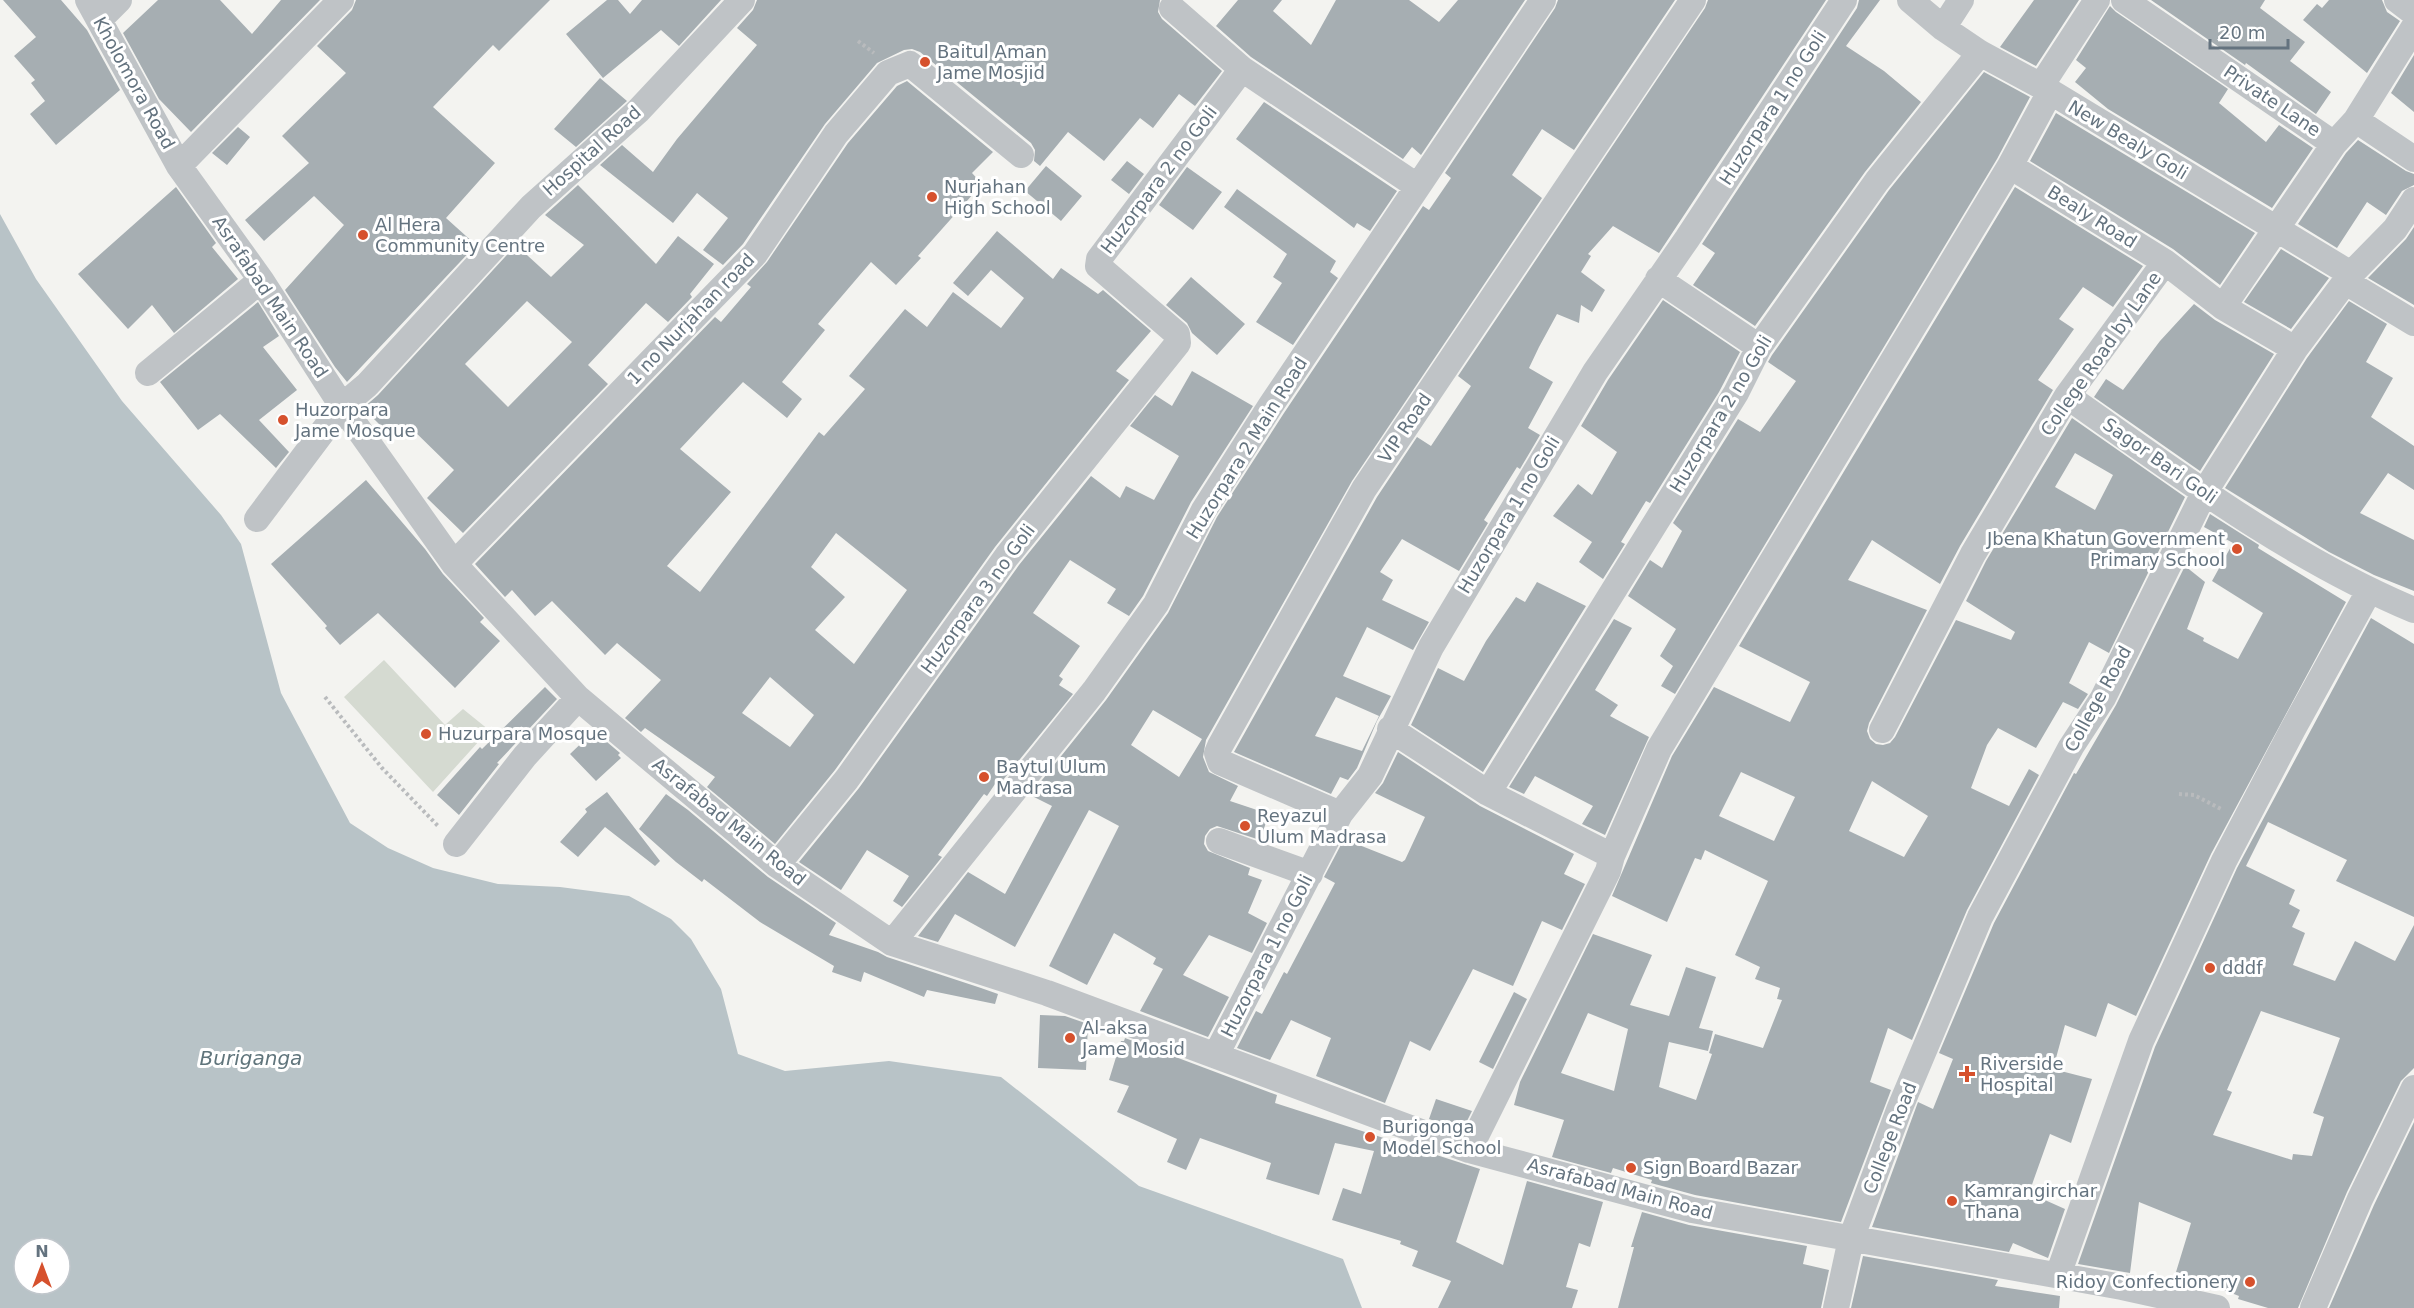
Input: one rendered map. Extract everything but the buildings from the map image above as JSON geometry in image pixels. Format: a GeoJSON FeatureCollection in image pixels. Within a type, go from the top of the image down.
{"type":"FeatureCollection","features":[{"type":"Feature","properties":{"kind":"street"},"geometry":{"type":"LineString","coordinates":[[93,10],[119,0]]}},
{"type":"Feature","properties":{"kind":"street"},"geometry":{"type":"LineString","coordinates":[[179,166],[341,0]]}},
{"type":"Feature","properties":{"kind":"street","name":"Hospital Road"},"geometry":{"type":"LineString","coordinates":[[257,519],[342,406],[367,385],[531,207],[638,111],[742,0]]}},
{"type":"Feature","properties":{"kind":"street","name":"Huzorpara 2 Main Road"},"geometry":{"type":"LineString","coordinates":[[892,943],[1094,691],[1156,604],[1204,510],[1417,186],[1543,0]]}},
{"type":"Feature","properties":{"kind":"street","name":"VIP Road"},"geometry":{"type":"LineString","coordinates":[[1340,814],[1220,762],[1216,753],[1364,489],[1693,0]]}},
{"type":"Feature","properties":{"kind":"street","name":"Huzorpara 1 no Goli"},"geometry":{"type":"LineString","coordinates":[[1216,1055],[1340,814],[1370,776],[1390,729],[1431,646],[1595,372],[1844,0]]}},
{"type":"Feature","properties":{"kind":"street","name":"New Bealy Goli"},"geometry":{"type":"LineString","coordinates":[[1910,0],[1943,28],[1980,53],[2045,89],[2275,228],[2414,323]]}},
{"type":"Feature","properties":{"kind":"street"},"geometry":{"type":"LineString","coordinates":[[1943,28],[1961,0]]}},
{"type":"Feature","properties":{"kind":"street"},"geometry":{"type":"LineString","coordinates":[[1469,1150],[1608,871],[1612,856],[1659,749],[2010,166],[2045,89],[2097,0]]}},
{"type":"Feature","properties":{"kind":"street","name":"Private Lane"},"geometry":{"type":"LineString","coordinates":[[2124,0],[2334,144],[2356,120]]}},
{"type":"Feature","properties":{"kind":"street"},"geometry":{"type":"LineString","coordinates":[[2397,0],[2414,13]]}},
{"type":"Feature","properties":{"kind":"street"},"geometry":{"type":"LineString","coordinates":[[1172,8],[1242,69],[1417,186]]}},
{"type":"Feature","properties":{"kind":"street","name":"Kholomora Road"},"geometry":{"type":"LineString","coordinates":[[93,10],[179,166]]}},
{"type":"Feature","properties":{"kind":"street"},"geometry":{"type":"LineString","coordinates":[[2414,27],[2356,120],[2414,159]]}},
{"type":"Feature","properties":{"kind":"street","name":"Huzorpara 2 no Goli"},"geometry":{"type":"LineString","coordinates":[[1488,793],[1736,393],[1760,347],[1877,181],[1980,53]]}},
{"type":"Feature","properties":{"kind":"street","name":"1 no Nurjahan road"},"geometry":{"type":"LineString","coordinates":[[454,564],[755,254],[836,134],[888,73],[910,64],[1021,155]]}},
{"type":"Feature","properties":{"kind":"street","name":"Huzorpara 2 no Goli"},"geometry":{"type":"LineString","coordinates":[[1177,334],[1098,266],[1099,259],[1242,69]]}},
{"type":"Feature","properties":{"kind":"street"},"geometry":{"type":"LineString","coordinates":[[2223,307],[2334,144]]}},
{"type":"Feature","properties":{"kind":"street","name":"Asrafabad Main Road"},"geometry":{"type":"LineString","coordinates":[[179,166],[261,280],[342,406],[454,564],[578,698],[777,865],[892,943],[1047,993],[1469,1150],[1692,1210],[2058,1275],[2217,1308]]}},
{"type":"Feature","properties":{"kind":"street","name":"Bealy Road"},"geometry":{"type":"LineString","coordinates":[[2010,166],[2164,262],[2223,307],[2295,349]]}},
{"type":"Feature","properties":{"kind":"street","name":"College Road"},"geometry":{"type":"LineString","coordinates":[[1836,1308],[1851,1239],[1899,1110],[1980,917],[2071,747],[2103,698],[2204,493],[2295,349],[2348,278],[2395,229],[2414,200]]}},
{"type":"Feature","properties":{"kind":"street","name":"College Road by Lane"},"geometry":{"type":"LineString","coordinates":[[1882,730],[1973,554],[2067,396],[2164,262]]}},
{"type":"Feature","properties":{"kind":"street"},"geometry":{"type":"LineString","coordinates":[[1658,279],[1760,347]]}},
{"type":"Feature","properties":{"kind":"street"},"geometry":{"type":"LineString","coordinates":[[148,373],[261,280]]}},
{"type":"Feature","properties":{"kind":"street","name":"Huzorpara 3 no Goli"},"geometry":{"type":"LineString","coordinates":[[777,865],[847,779],[1007,556],[1178,343],[1177,334]]}},
{"type":"Feature","properties":{"kind":"street","name":"Sagor Bari Goli"},"geometry":{"type":"LineString","coordinates":[[2067,396],[2204,493],[2254,524],[2369,591],[2414,610]]}},
{"type":"Feature","properties":{"kind":"street"},"geometry":{"type":"LineString","coordinates":[[2058,1275],[2141,1041],[2245,821],[2369,591]]}},
{"type":"Feature","properties":{"kind":"street"},"geometry":{"type":"LineString","coordinates":[[456,844],[525,756],[578,698]]}},
{"type":"Feature","properties":{"kind":"street"},"geometry":{"type":"LineString","coordinates":[[1390,729],[1488,793],[1612,856]]}},
{"type":"Feature","properties":{"kind":"street"},"geometry":{"type":"LineString","coordinates":[[1219,841],[1310,874]]}},
{"type":"Feature","properties":{"kind":"street"},"geometry":{"type":"LineString","coordinates":[[2313,1308],[2360,1199],[2414,1088]]}},
{"type":"Feature","properties":{"kind":"path"},"geometry":{"type":"LineString","coordinates":[[326,697],[382,768],[456,844]]}},
{"type":"Feature","properties":{"kind":"path"},"geometry":{"type":"LineString","coordinates":[[2179,794],[2194,795],[2245,821]]}},
{"type":"Feature","properties":{"kind":"shaded area"},"geometry":{"type":"Polygon","coordinates":[[[384,660],[445,725],[463,709],[489,730],[433,792],[344,697],[384,660]]]}},
{"type":"Feature","properties":{"kind":"water","name":"Buriganga"},"geometry":{"type":"Polygon","coordinates":[[[0,214],[36,279],[122,401],[221,515],[241,544],[281,693],[350,823],[388,848],[433,868],[498,884],[560,887],[629,896],[671,919],[691,939],[721,989],[738,1054],[785,1071],[889,1061],[1001,1077],[1139,1186],[1343,1259],[1362,1308],[0,1308],[0,214]]]}},
{"type":"Feature","properties":{"kind":"place","name":"Baitul Aman Jame Mosjid"},"geometry":{"type":"Point","coordinates":[925,62]}},
{"type":"Feature","properties":{"kind":"place","name":"Nurjahan High School"},"geometry":{"type":"Point","coordinates":[932,197]}},
{"type":"Feature","properties":{"kind":"place","name":"Al Hera Community Centre"},"geometry":{"type":"Point","coordinates":[363,235]}},
{"type":"Feature","properties":{"kind":"place","name":"Huzorpara Jame Mosque"},"geometry":{"type":"Point","coordinates":[283,420]}},
{"type":"Feature","properties":{"kind":"place","name":"Jbena Khatun Government Primary School"},"geometry":{"type":"Point","coordinates":[2237,549]}},
{"type":"Feature","properties":{"kind":"place","name":"Huzurpara Mosque"},"geometry":{"type":"Point","coordinates":[426,734]}},
{"type":"Feature","properties":{"kind":"place","name":"Baytul Ulum Madrasa"},"geometry":{"type":"Point","coordinates":[984,777]}},
{"type":"Feature","properties":{"kind":"place","name":"Reyazul Ulum Madrasa"},"geometry":{"type":"Point","coordinates":[1245,826]}},
{"type":"Feature","properties":{"kind":"place","name":"dddf"},"geometry":{"type":"Point","coordinates":[2210,968]}},
{"type":"Feature","properties":{"kind":"place","name":"Al-aksa Jame Mosid"},"geometry":{"type":"Point","coordinates":[1070,1038]}},
{"type":"Feature","properties":{"kind":"place","name":"Riverside Hospital"},"geometry":{"type":"Point","coordinates":[1967,1074]}},
{"type":"Feature","properties":{"kind":"place","name":"Burigonga Model School"},"geometry":{"type":"Point","coordinates":[1370,1137]}},
{"type":"Feature","properties":{"kind":"place","name":"Sign Board Bazar"},"geometry":{"type":"Point","coordinates":[1631,1168]}},
{"type":"Feature","properties":{"kind":"place","name":"Kamrangirchar Thana"},"geometry":{"type":"Point","coordinates":[1952,1201]}},
{"type":"Feature","properties":{"kind":"place","name":"Ridoy Confectionery"},"geometry":{"type":"Point","coordinates":[2250,1282]}}]}
